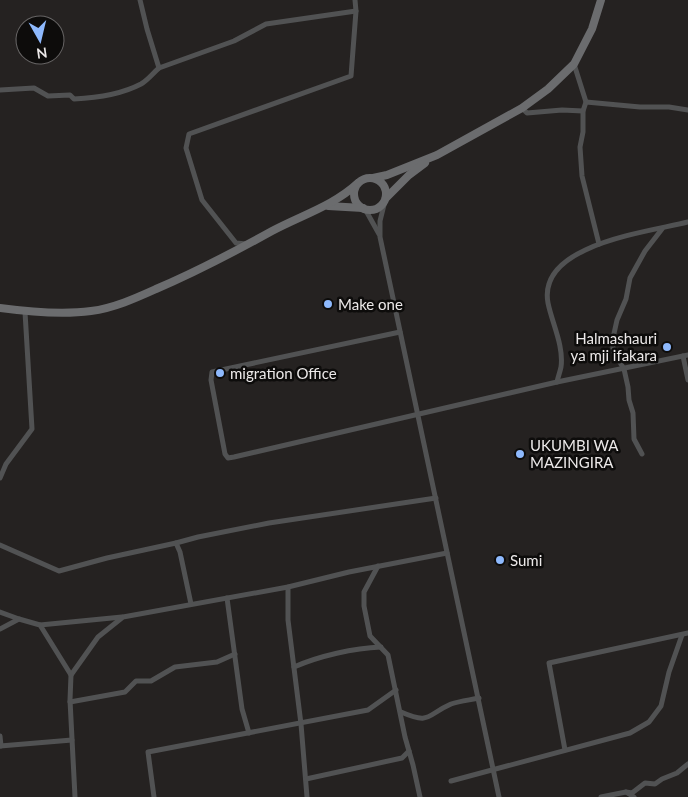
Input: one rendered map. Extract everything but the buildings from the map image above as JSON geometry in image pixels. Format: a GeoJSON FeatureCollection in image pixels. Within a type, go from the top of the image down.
{"type":"FeatureCollection","features":[{"type":"Feature","properties":{"kind":"main road"},"geometry":{"type":"LineString","coordinates":[[326,206],[364,209],[379,207],[408,175],[437,155],[522,108],[548,90],[574,64],[592,30],[601,0]]}},
{"type":"Feature","properties":{"kind":"main road"},"geometry":{"type":"LineString","coordinates":[[0,308],[25,312],[64,313],[93,311],[129,301],[182,278],[274,230],[326,206],[345,195],[363,179],[387,175],[437,155]]}},
{"type":"Feature","properties":{"kind":"main road"},"geometry":{"type":"LineString","coordinates":[[373,178],[382,183],[386,190],[385,199]]}},
{"type":"Feature","properties":{"kind":"main road"},"geometry":{"type":"LineString","coordinates":[[358,183],[354,192],[354,199],[364,209]]}},
{"type":"Feature","properties":{"kind":"street"},"geometry":{"type":"LineString","coordinates":[[140,0],[159,68]]}},
{"type":"Feature","properties":{"kind":"street"},"geometry":{"type":"LineString","coordinates":[[250,244],[236,243],[202,200],[186,148],[189,134],[351,76],[356,0]]}},
{"type":"Feature","properties":{"kind":"street"},"geometry":{"type":"LineString","coordinates":[[0,90],[34,88],[48,96],[70,95],[74,99],[90,98],[123,91],[142,84],[159,68],[234,41],[266,24],[356,11]]}},
{"type":"Feature","properties":{"kind":"street"},"geometry":{"type":"LineString","coordinates":[[574,64],[586,102],[583,111],[584,132],[580,157],[582,176],[590,201],[599,244]]}},
{"type":"Feature","properties":{"kind":"street"},"geometry":{"type":"LineString","coordinates":[[586,102],[640,107],[669,107],[688,110]]}},
{"type":"Feature","properties":{"kind":"street"},"geometry":{"type":"LineString","coordinates":[[522,108],[527,113],[562,110],[583,111]]}},
{"type":"Feature","properties":{"kind":"street"},"geometry":{"type":"LineString","coordinates":[[385,199],[380,221],[380,237],[500,797]]}},
{"type":"Feature","properties":{"kind":"street"},"geometry":{"type":"LineString","coordinates":[[364,209],[380,237]]}},
{"type":"Feature","properties":{"kind":"street"},"geometry":{"type":"LineString","coordinates":[[557,382],[561,365],[560,351],[548,301],[548,289],[553,274],[572,256],[599,244],[688,222]]}},
{"type":"Feature","properties":{"kind":"street"},"geometry":{"type":"LineString","coordinates":[[642,454],[634,438],[632,413],[624,369],[613,351],[614,338],[617,320],[626,299],[630,278],[649,245],[662,229]]}},
{"type":"Feature","properties":{"kind":"street"},"geometry":{"type":"LineString","coordinates":[[0,478],[6,464],[32,429],[25,312]]}},
{"type":"Feature","properties":{"kind":"street"},"geometry":{"type":"LineString","coordinates":[[400,332],[212,372],[211,380],[228,458],[557,382],[686,356],[688,380]]}},
{"type":"Feature","properties":{"kind":"street"},"geometry":{"type":"LineString","coordinates":[[0,545],[59,571],[107,558],[176,544],[198,537],[269,523],[436,498]]}},
{"type":"Feature","properties":{"kind":"street"},"geometry":{"type":"LineString","coordinates":[[176,544],[180,552],[191,604]]}},
{"type":"Feature","properties":{"kind":"street"},"geometry":{"type":"LineString","coordinates":[[0,612],[40,625],[123,617],[288,587],[378,566],[447,553]]}},
{"type":"Feature","properties":{"kind":"street"},"geometry":{"type":"LineString","coordinates":[[378,566],[364,592],[364,606],[370,636],[388,655],[420,797]]}},
{"type":"Feature","properties":{"kind":"street"},"geometry":{"type":"LineString","coordinates":[[288,587],[288,620],[301,724],[307,797]]}},
{"type":"Feature","properties":{"kind":"street"},"geometry":{"type":"LineString","coordinates":[[227,598],[242,709],[249,733]]}},
{"type":"Feature","properties":{"kind":"street"},"geometry":{"type":"LineString","coordinates":[[75,797],[70,702],[71,675],[98,637],[123,617]]}},
{"type":"Feature","properties":{"kind":"street"},"geometry":{"type":"LineString","coordinates":[[0,628],[19,619]]}},
{"type":"Feature","properties":{"kind":"street"},"geometry":{"type":"LineString","coordinates":[[40,625],[71,675]]}},
{"type":"Feature","properties":{"kind":"street"},"geometry":{"type":"LineString","coordinates":[[451,781],[494,768],[630,734],[649,722],[661,706],[669,672],[685,634]]}},
{"type":"Feature","properties":{"kind":"street"},"geometry":{"type":"LineString","coordinates":[[565,750],[549,663],[685,634]]}},
{"type":"Feature","properties":{"kind":"street"},"geometry":{"type":"LineString","coordinates":[[368,648],[372,638]]}},
{"type":"Feature","properties":{"kind":"street"},"geometry":{"type":"LineString","coordinates":[[294,667],[324,656],[381,647]]}},
{"type":"Feature","properties":{"kind":"street"},"geometry":{"type":"LineString","coordinates":[[70,702],[125,692],[136,681],[151,680],[175,667],[217,662],[235,654]]}},
{"type":"Feature","properties":{"kind":"street"},"geometry":{"type":"LineString","coordinates":[[154,797],[148,752],[368,710],[396,690]]}},
{"type":"Feature","properties":{"kind":"street"},"geometry":{"type":"LineString","coordinates":[[400,712],[419,719],[433,716],[452,704],[479,698]]}},
{"type":"Feature","properties":{"kind":"street"},"geometry":{"type":"LineString","coordinates":[[0,736],[1,746],[72,740]]}},
{"type":"Feature","properties":{"kind":"street"},"geometry":{"type":"LineString","coordinates":[[306,780],[402,758],[409,751]]}},
{"type":"Feature","properties":{"kind":"street"},"geometry":{"type":"LineString","coordinates":[[601,797],[626,792],[632,793],[645,783],[655,784],[677,773],[688,764]]}},
{"type":"Feature","properties":{"kind":"street"},"geometry":{"type":"LineString","coordinates":[[626,792],[634,797]]}},
{"type":"Feature","properties":{"kind":"place","name":"Make one"},"geometry":{"type":"Point","coordinates":[328,304]}},
{"type":"Feature","properties":{"kind":"place","name":"Halmashauri ya mji ifakara"},"geometry":{"type":"Point","coordinates":[667,347]}},
{"type":"Feature","properties":{"kind":"place","name":"migration Office"},"geometry":{"type":"Point","coordinates":[220,373]}},
{"type":"Feature","properties":{"kind":"place","name":"UKUMBI WA MAZINGIRA"},"geometry":{"type":"Point","coordinates":[520,454]}},
{"type":"Feature","properties":{"kind":"place","name":"Sumi"},"geometry":{"type":"Point","coordinates":[500,560]}}]}
